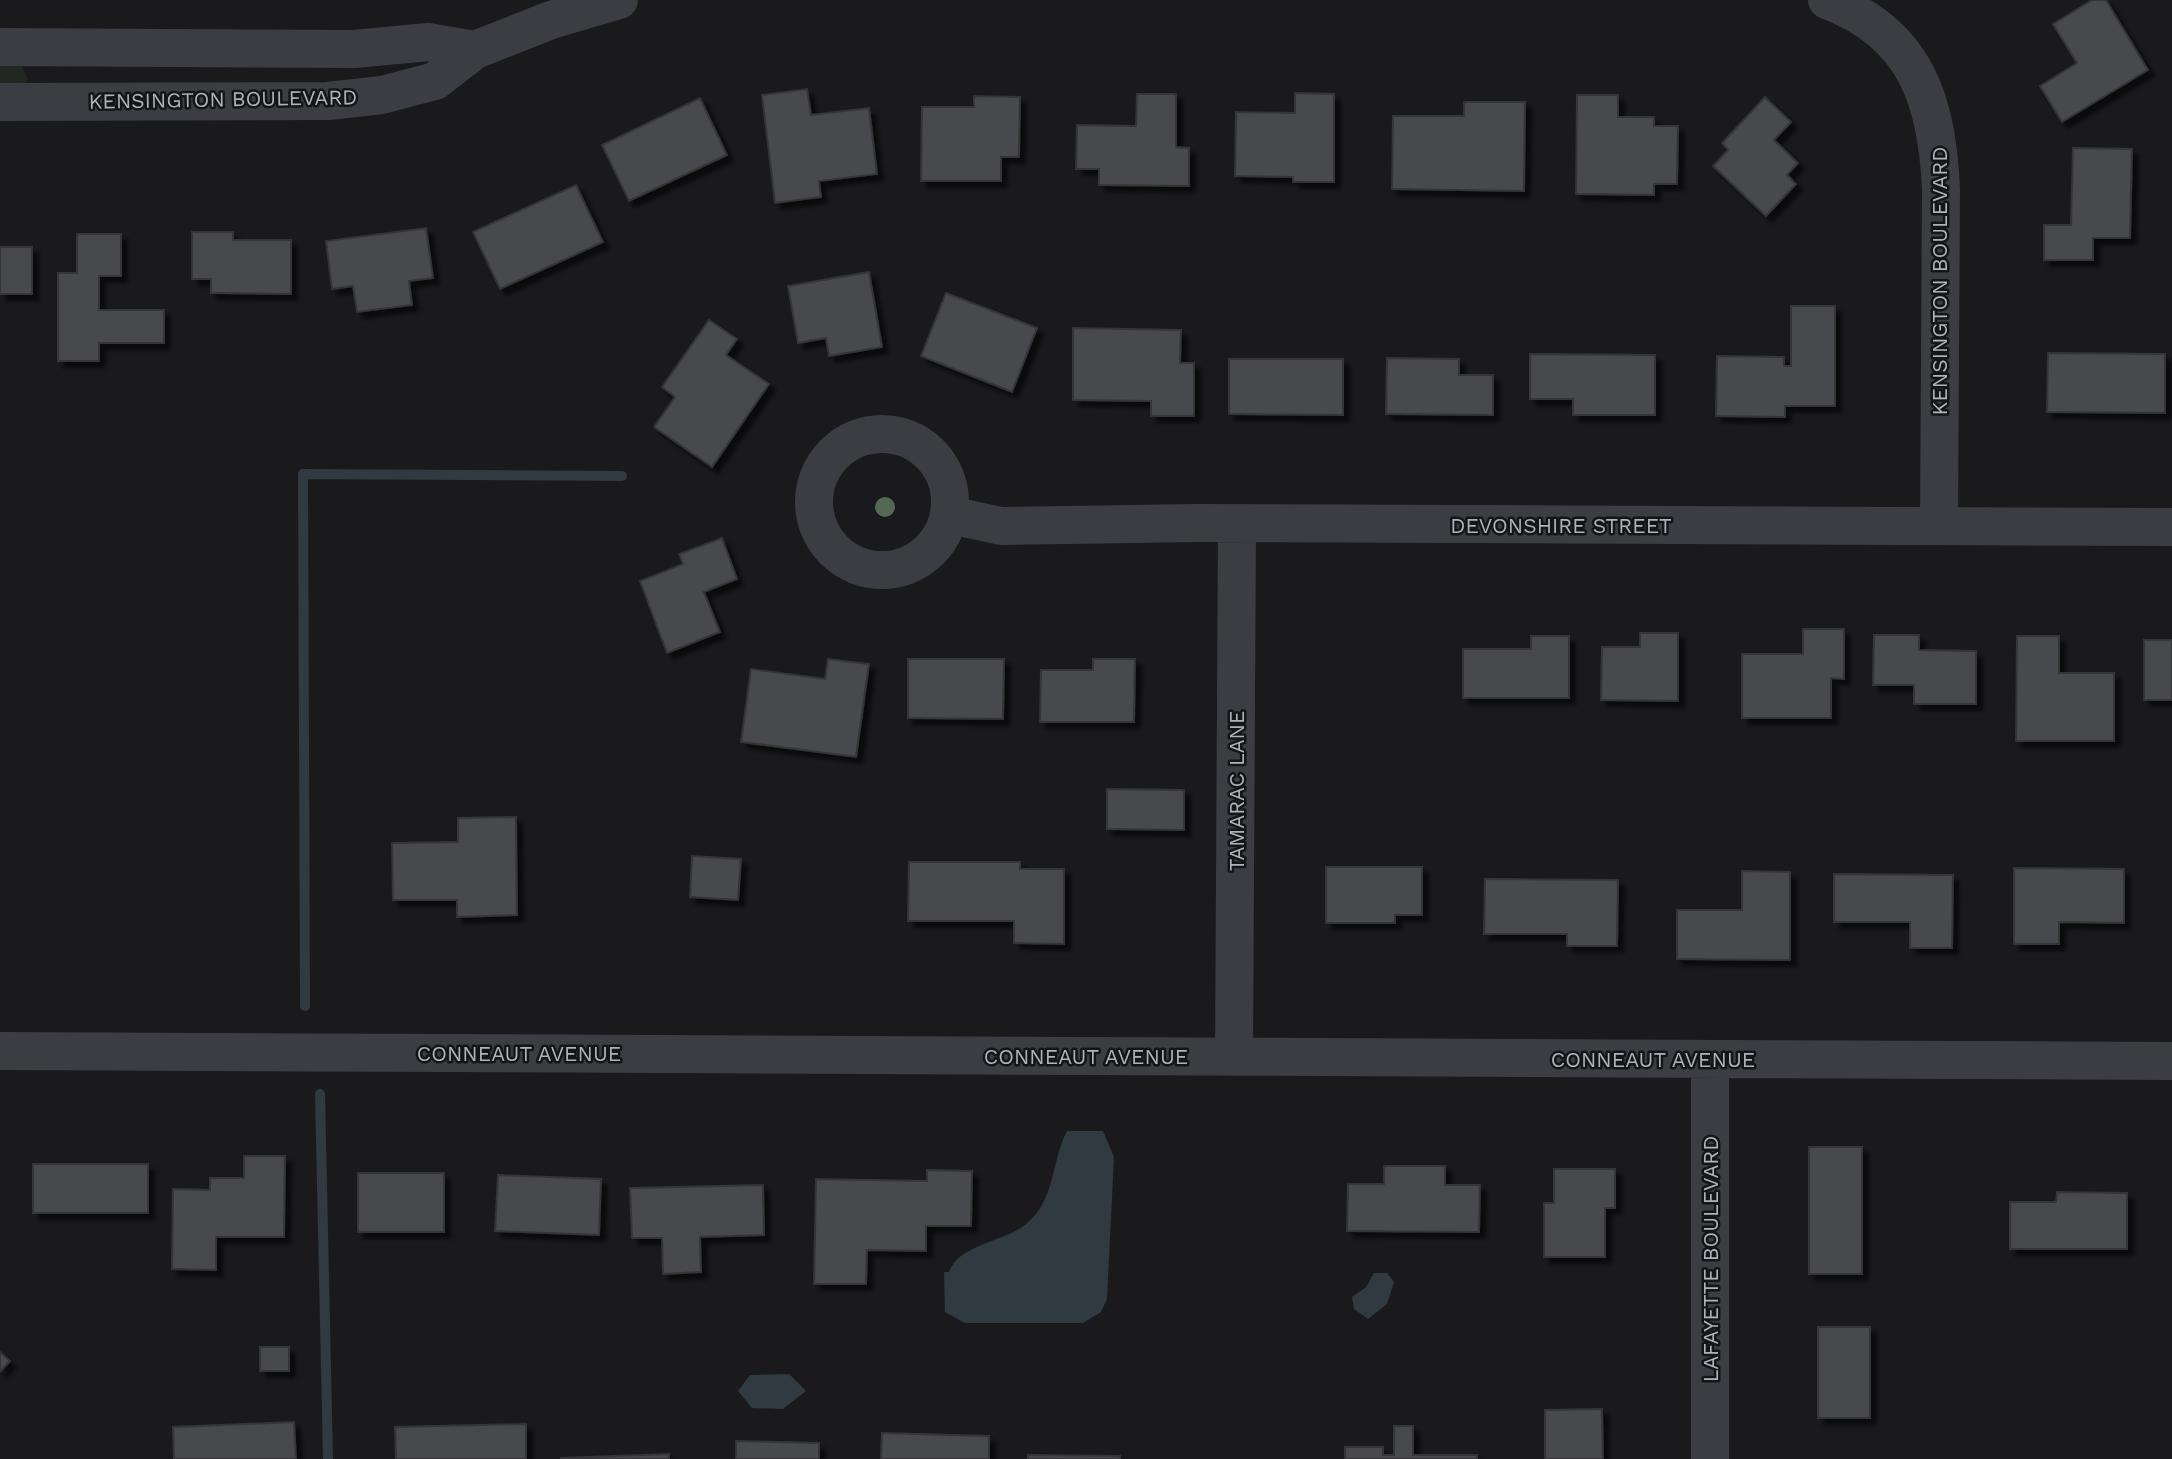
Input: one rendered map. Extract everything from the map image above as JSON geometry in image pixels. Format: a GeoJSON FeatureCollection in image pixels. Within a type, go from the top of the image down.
{"type":"FeatureCollection","features":[{"type":"Feature","properties":{"kind":"street","name":"KENSINGTON BOULEVARD"},"geometry":{"type":"LineString","coordinates":[[0,102],[305,101],[382,95],[435,81],[475,50],[551,20],[619,0]]}},
{"type":"Feature","properties":{"kind":"street","name":"KENSINGTON BOULEVARD"},"geometry":{"type":"LineString","coordinates":[[1827,0],[1867,20],[1889,38],[1923,85],[1933,111],[1939,139],[1939,526]]}},
{"type":"Feature","properties":{"kind":"street"},"geometry":{"type":"LineString","coordinates":[[0,47],[354,49],[428,42],[475,50]]}},
{"type":"Feature","properties":{"kind":"street"},"geometry":{"type":"LineString","coordinates":[[47,48],[47,102]]}},
{"type":"Feature","properties":{"kind":"street"},"geometry":{"type":"LineString","coordinates":[[304,49],[305,101]]}},
{"type":"Feature","properties":{"kind":"street","name":"DEVONSHIRE STREET"},"geometry":{"type":"LineString","coordinates":[[950,516],[1000,526],[1237,524],[2172,527]]}},
{"type":"Feature","properties":{"kind":"street","name":"TAMARAC LANE"},"geometry":{"type":"LineString","coordinates":[[1234,1057],[1237,524]]}},
{"type":"Feature","properties":{"kind":"street","name":"CONNEAUT AVENUE"},"geometry":{"type":"LineString","coordinates":[[0,1051],[2172,1061]]}},
{"type":"Feature","properties":{"kind":"street","name":"LAFAYETTE BOULEVARD"},"geometry":{"type":"LineString","coordinates":[[1710,1059],[1710,1459]]}},
{"type":"Feature","properties":{"kind":"shaded area"},"geometry":{"type":"Polygon","coordinates":[[[0,66],[22,66],[28,80],[23,86],[0,85],[0,66]]]}},
{"type":"Feature","properties":{"kind":"shaded area"},"geometry":{"type":"Polygon","coordinates":[[[1067,1131],[1103,1131],[1114,1157],[1107,1299],[1101,1312],[1083,1323],[965,1323],[945,1312],[944,1272],[949,1272],[962,1255],[1017,1230],[1036,1214],[1048,1192],[1067,1131]]]}},
{"type":"Feature","properties":{"kind":"shaded area"},"geometry":{"type":"Polygon","coordinates":[[[1374,1273],[1387,1273],[1394,1282],[1387,1304],[1368,1319],[1354,1309],[1352,1297],[1366,1287],[1374,1273]]]}},
{"type":"Feature","properties":{"kind":"shaded area"},"geometry":{"type":"Polygon","coordinates":[[[789,1374],[806,1391],[783,1409],[752,1408],[738,1391],[750,1375],[789,1374]]]}},
{"type":"Feature","properties":{"kind":"building"},"geometry":{"type":"Polygon","coordinates":[[[2092,0],[2106,0],[2148,70],[2062,122],[2040,86],[2077,63],[2053,24],[2092,0]]]}},
{"type":"Feature","properties":{"kind":"building"},"geometry":{"type":"Polygon","coordinates":[[[807,89],[811,115],[869,108],[877,174],[819,181],[821,197],[775,203],[762,95],[807,89]]]}},
{"type":"Feature","properties":{"kind":"building"},"geometry":{"type":"Polygon","coordinates":[[[1295,93],[1334,94],[1334,182],[1293,182],[1293,177],[1235,176],[1236,112],[1295,113],[1295,93]]]}},
{"type":"Feature","properties":{"kind":"building"},"geometry":{"type":"Polygon","coordinates":[[[1137,94],[1176,94],[1176,147],[1189,148],[1189,186],[1099,185],[1099,169],[1076,169],[1077,125],[1136,126],[1137,94]]]}},
{"type":"Feature","properties":{"kind":"building"},"geometry":{"type":"Polygon","coordinates":[[[1577,95],[1618,95],[1618,117],[1654,117],[1654,126],[1678,126],[1677,184],[1654,184],[1654,195],[1576,194],[1577,95]]]}},
{"type":"Feature","properties":{"kind":"building"},"geometry":{"type":"Polygon","coordinates":[[[974,96],[1020,97],[1019,157],[1001,157],[1001,181],[921,181],[922,107],[974,107],[974,96]]]}},
{"type":"Feature","properties":{"kind":"building"},"geometry":{"type":"Polygon","coordinates":[[[1765,97],[1791,122],[1774,140],[1798,163],[1787,175],[1796,184],[1766,216],[1713,166],[1728,150],[1722,143],[1765,97]]]}},
{"type":"Feature","properties":{"kind":"building"},"geometry":{"type":"Polygon","coordinates":[[[700,98],[727,155],[629,201],[602,145],[700,98]]]}},
{"type":"Feature","properties":{"kind":"building"},"geometry":{"type":"Polygon","coordinates":[[[1464,102],[1525,102],[1524,191],[1392,189],[1393,116],[1464,116],[1464,102]]]}},
{"type":"Feature","properties":{"kind":"building"},"geometry":{"type":"Polygon","coordinates":[[[2073,148],[2132,149],[2130,238],[2093,238],[2093,260],[2044,260],[2044,225],[2071,225],[2073,148]]]}},
{"type":"Feature","properties":{"kind":"building"},"geometry":{"type":"Polygon","coordinates":[[[576,185],[603,242],[500,289],[473,232],[576,185]]]}},
{"type":"Feature","properties":{"kind":"building"},"geometry":{"type":"Polygon","coordinates":[[[426,228],[433,278],[409,281],[412,305],[357,312],[353,286],[332,289],[326,241],[426,228]]]}},
{"type":"Feature","properties":{"kind":"building"},"geometry":{"type":"Polygon","coordinates":[[[192,232],[233,232],[233,240],[291,240],[291,294],[211,293],[211,279],[192,279],[192,232]]]}},
{"type":"Feature","properties":{"kind":"building"},"geometry":{"type":"Polygon","coordinates":[[[77,234],[121,234],[121,276],[99,276],[99,310],[164,310],[164,343],[99,343],[99,361],[58,361],[58,273],[77,273],[77,234]]]}},
{"type":"Feature","properties":{"kind":"building"},"geometry":{"type":"Polygon","coordinates":[[[0,247],[32,247],[32,294],[0,294],[0,247]]]}},
{"type":"Feature","properties":{"kind":"building"},"geometry":{"type":"Polygon","coordinates":[[[869,272],[882,347],[829,356],[826,338],[798,343],[788,286],[869,272]]]}},
{"type":"Feature","properties":{"kind":"building"},"geometry":{"type":"Polygon","coordinates":[[[946,293],[1037,328],[1012,392],[921,356],[946,293]]]}},
{"type":"Feature","properties":{"kind":"building"},"geometry":{"type":"Polygon","coordinates":[[[1791,306],[1835,306],[1835,406],[1785,406],[1785,417],[1716,416],[1717,356],[1784,357],[1784,366],[1791,366],[1791,306]]]}},
{"type":"Feature","properties":{"kind":"building"},"geometry":{"type":"Polygon","coordinates":[[[709,320],[737,339],[726,355],[769,384],[712,467],[654,427],[675,397],[662,387],[709,320]]]}},
{"type":"Feature","properties":{"kind":"building"},"geometry":{"type":"Polygon","coordinates":[[[1073,328],[1181,330],[1180,363],[1194,363],[1194,416],[1151,416],[1151,401],[1073,400],[1073,328]]]}},
{"type":"Feature","properties":{"kind":"building"},"geometry":{"type":"Polygon","coordinates":[[[2048,353],[2165,354],[2165,413],[2047,412],[2048,353]]]}},
{"type":"Feature","properties":{"kind":"building"},"geometry":{"type":"Polygon","coordinates":[[[1530,354],[1655,355],[1655,415],[1573,415],[1573,399],[1530,399],[1530,354]]]}},
{"type":"Feature","properties":{"kind":"building"},"geometry":{"type":"Polygon","coordinates":[[[1387,358],[1459,359],[1459,375],[1493,375],[1493,415],[1386,414],[1387,358]]]}},
{"type":"Feature","properties":{"kind":"building"},"geometry":{"type":"Polygon","coordinates":[[[1229,359],[1343,359],[1343,415],[1229,414],[1229,359]]]}},
{"type":"Feature","properties":{"kind":"building"},"geometry":{"type":"Polygon","coordinates":[[[722,538],[737,579],[704,592],[720,632],[667,653],[640,581],[683,564],[679,554],[722,538]]]}},
{"type":"Feature","properties":{"kind":"building"},"geometry":{"type":"Polygon","coordinates":[[[1803,629],[1844,629],[1844,679],[1831,678],[1831,718],[1742,718],[1742,654],[1803,654],[1803,629]]]}},
{"type":"Feature","properties":{"kind":"building"},"geometry":{"type":"Polygon","coordinates":[[[1640,633],[1678,633],[1678,701],[1601,700],[1602,647],[1640,647],[1640,633]]]}},
{"type":"Feature","properties":{"kind":"building"},"geometry":{"type":"Polygon","coordinates":[[[1874,635],[1919,635],[1919,650],[1976,651],[1976,704],[1914,704],[1914,685],[1873,685],[1874,635]]]}},
{"type":"Feature","properties":{"kind":"building"},"geometry":{"type":"Polygon","coordinates":[[[1531,636],[1569,636],[1569,698],[1463,698],[1463,649],[1531,649],[1531,636]]]}},
{"type":"Feature","properties":{"kind":"building"},"geometry":{"type":"Polygon","coordinates":[[[2017,636],[2059,636],[2059,673],[2114,673],[2114,741],[2016,741],[2017,636]]]}},
{"type":"Feature","properties":{"kind":"building"},"geometry":{"type":"Polygon","coordinates":[[[2144,640],[2172,640],[2172,700],[2144,700],[2144,640]]]}},
{"type":"Feature","properties":{"kind":"building"},"geometry":{"type":"Polygon","coordinates":[[[828,659],[869,664],[856,757],[741,742],[751,669],[825,679],[828,659]]]}},
{"type":"Feature","properties":{"kind":"building"},"geometry":{"type":"Polygon","coordinates":[[[908,659],[1004,659],[1003,719],[908,718],[908,659]]]}},
{"type":"Feature","properties":{"kind":"building"},"geometry":{"type":"Polygon","coordinates":[[[1093,659],[1135,659],[1134,722],[1040,722],[1041,670],[1093,670],[1093,659]]]}},
{"type":"Feature","properties":{"kind":"building"},"geometry":{"type":"Polygon","coordinates":[[[1107,789],[1184,790],[1184,830],[1107,829],[1107,789]]]}},
{"type":"Feature","properties":{"kind":"building"},"geometry":{"type":"Polygon","coordinates":[[[516,817],[517,915],[457,917],[457,900],[393,900],[392,843],[458,842],[458,818],[516,817]]]}},
{"type":"Feature","properties":{"kind":"building"},"geometry":{"type":"Polygon","coordinates":[[[692,856],[741,859],[738,900],[690,897],[692,856]]]}},
{"type":"Feature","properties":{"kind":"building"},"geometry":{"type":"Polygon","coordinates":[[[909,862],[1020,862],[1020,869],[1064,869],[1064,944],[1014,943],[1014,921],[908,921],[909,862]]]}},
{"type":"Feature","properties":{"kind":"building"},"geometry":{"type":"Polygon","coordinates":[[[1326,867],[1422,867],[1422,915],[1395,915],[1395,923],[1326,923],[1326,867]]]}},
{"type":"Feature","properties":{"kind":"building"},"geometry":{"type":"Polygon","coordinates":[[[2014,868],[2124,869],[2124,923],[2059,922],[2059,944],[2014,944],[2014,868]]]}},
{"type":"Feature","properties":{"kind":"building"},"geometry":{"type":"Polygon","coordinates":[[[1742,871],[1790,872],[1790,960],[1677,959],[1677,910],[1742,910],[1742,871]]]}},
{"type":"Feature","properties":{"kind":"building"},"geometry":{"type":"Polygon","coordinates":[[[1834,874],[1953,875],[1952,948],[1910,948],[1910,922],[1834,922],[1834,874]]]}},
{"type":"Feature","properties":{"kind":"building"},"geometry":{"type":"Polygon","coordinates":[[[1485,879],[1618,880],[1617,946],[1567,946],[1567,934],[1484,934],[1485,879]]]}},
{"type":"Feature","properties":{"kind":"building"},"geometry":{"type":"Polygon","coordinates":[[[1809,1147],[1862,1147],[1862,1274],[1809,1274],[1809,1147]]]}},
{"type":"Feature","properties":{"kind":"building"},"geometry":{"type":"Polygon","coordinates":[[[244,1156],[285,1156],[284,1237],[216,1237],[216,1270],[172,1269],[173,1189],[210,1190],[210,1178],[244,1178],[244,1156]]]}},
{"type":"Feature","properties":{"kind":"building"},"geometry":{"type":"Polygon","coordinates":[[[33,1164],[148,1164],[148,1213],[33,1213],[33,1164]]]}},
{"type":"Feature","properties":{"kind":"building"},"geometry":{"type":"Polygon","coordinates":[[[1384,1166],[1445,1166],[1445,1185],[1480,1185],[1479,1232],[1347,1231],[1348,1184],[1384,1184],[1384,1166]]]}},
{"type":"Feature","properties":{"kind":"building"},"geometry":{"type":"Polygon","coordinates":[[[1554,1169],[1615,1169],[1615,1208],[1605,1208],[1605,1257],[1544,1257],[1544,1203],[1554,1203],[1554,1169]]]}},
{"type":"Feature","properties":{"kind":"building"},"geometry":{"type":"Polygon","coordinates":[[[927,1170],[972,1171],[971,1226],[926,1226],[926,1251],[867,1250],[866,1284],[814,1284],[816,1179],[927,1181],[927,1170]]]}},
{"type":"Feature","properties":{"kind":"building"},"geometry":{"type":"Polygon","coordinates":[[[358,1173],[444,1173],[444,1232],[358,1232],[358,1173]]]}},
{"type":"Feature","properties":{"kind":"building"},"geometry":{"type":"Polygon","coordinates":[[[498,1175],[601,1179],[599,1235],[495,1231],[498,1175]]]}},
{"type":"Feature","properties":{"kind":"building"},"geometry":{"type":"Polygon","coordinates":[[[763,1185],[764,1235],[700,1237],[701,1272],[663,1274],[662,1238],[632,1238],[630,1188],[763,1185]]]}},
{"type":"Feature","properties":{"kind":"building"},"geometry":{"type":"Polygon","coordinates":[[[2057,1192],[2127,1193],[2127,1249],[2010,1249],[2010,1202],[2056,1202],[2057,1192]]]}},
{"type":"Feature","properties":{"kind":"building"},"geometry":{"type":"Polygon","coordinates":[[[1818,1327],[1870,1327],[1870,1418],[1818,1418],[1818,1327]]]}},
{"type":"Feature","properties":{"kind":"building"},"geometry":{"type":"Polygon","coordinates":[[[260,1347],[289,1347],[289,1371],[260,1371],[260,1347]]]}},
{"type":"Feature","properties":{"kind":"building"},"geometry":{"type":"Polygon","coordinates":[[[0,1352],[10,1361],[0,1372],[0,1352]]]}},
{"type":"Feature","properties":{"kind":"building"},"geometry":{"type":"Polygon","coordinates":[[[1602,1409],[1603,1459],[1545,1459],[1545,1410],[1602,1409]]]}},
{"type":"Feature","properties":{"kind":"building"},"geometry":{"type":"Polygon","coordinates":[[[294,1422],[296,1459],[174,1459],[173,1427],[294,1422]]]}},
{"type":"Feature","properties":{"kind":"building"},"geometry":{"type":"Polygon","coordinates":[[[526,1424],[526,1459],[396,1459],[395,1427],[526,1424]]]}},
{"type":"Feature","properties":{"kind":"building"},"geometry":{"type":"Polygon","coordinates":[[[1394,1426],[1413,1426],[1413,1455],[1477,1455],[1477,1459],[1345,1459],[1345,1447],[1383,1447],[1383,1455],[1394,1455],[1394,1426]]]}},
{"type":"Feature","properties":{"kind":"building"},"geometry":{"type":"Polygon","coordinates":[[[882,1433],[989,1436],[989,1459],[881,1459],[882,1433]]]}},
{"type":"Feature","properties":{"kind":"building"},"geometry":{"type":"Polygon","coordinates":[[[736,1441],[819,1443],[819,1459],[736,1459],[736,1441]]]}},
{"type":"Feature","properties":{"kind":"building"},"geometry":{"type":"Polygon","coordinates":[[[669,1454],[669,1459],[561,1459],[561,1458],[669,1454]]]}},
{"type":"Feature","properties":{"kind":"building"},"geometry":{"type":"Polygon","coordinates":[[[1028,1455],[1120,1456],[1120,1459],[1028,1459],[1028,1455]]]}},
{"type":"Feature","properties":{"kind":"waterway"},"geometry":{"type":"LineString","coordinates":[[305,1006],[303,474],[622,476]]}},
{"type":"Feature","properties":{"kind":"waterway"},"geometry":{"type":"LineString","coordinates":[[320,1094],[328,1459]]}}]}
